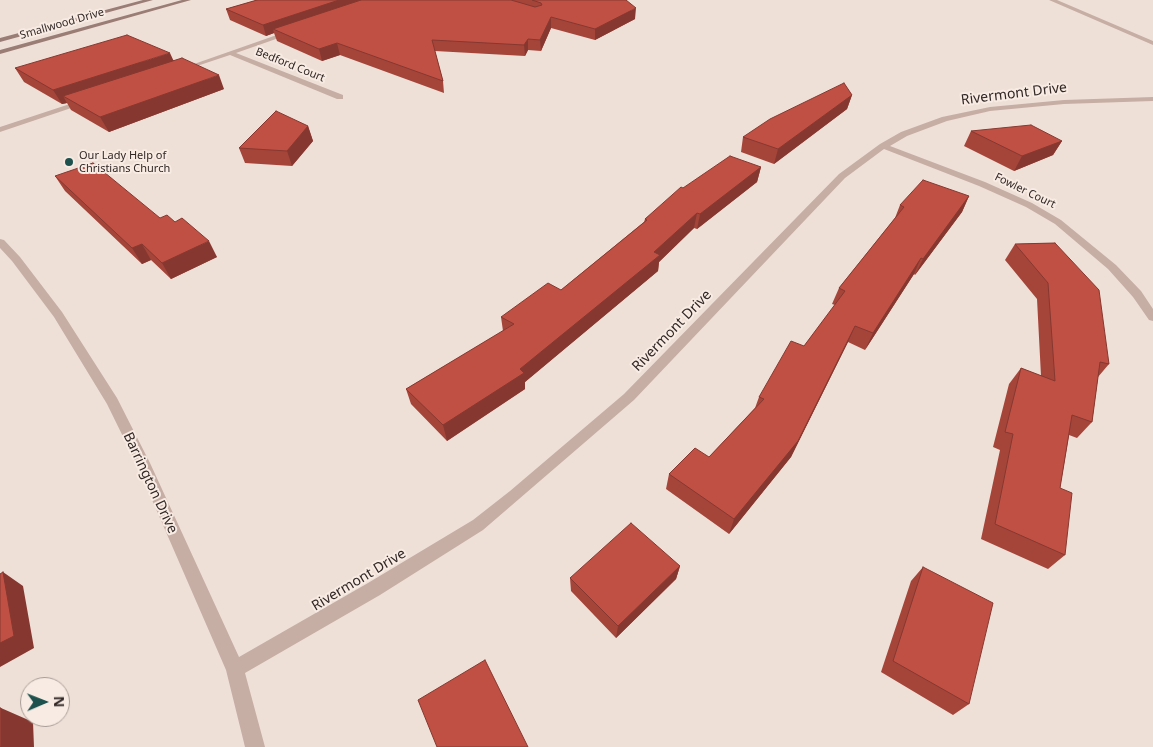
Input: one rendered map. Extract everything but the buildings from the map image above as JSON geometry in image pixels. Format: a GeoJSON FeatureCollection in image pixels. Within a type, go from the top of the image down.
{"type":"FeatureCollection","features":[{"type":"Feature","properties":{"kind":"main road","name":"Smallwood Drive"},"geometry":{"type":"LineString","coordinates":[[0,40],[150,0]]}},
{"type":"Feature","properties":{"kind":"main road","name":"Smallwood Drive"},"geometry":{"type":"LineString","coordinates":[[0,52],[188,0]]}},
{"type":"Feature","properties":{"kind":"street"},"geometry":{"type":"LineString","coordinates":[[1052,0],[1153,43]]}},
{"type":"Feature","properties":{"kind":"street"},"geometry":{"type":"LineString","coordinates":[[168,74],[298,30]]}},
{"type":"Feature","properties":{"kind":"street","name":"Bedford Court"},"geometry":{"type":"LineString","coordinates":[[230,52],[340,98]]}},
{"type":"Feature","properties":{"kind":"street"},"geometry":{"type":"LineString","coordinates":[[0,130],[90,100]]}},
{"type":"Feature","properties":{"kind":"street","name":"Rivermont Drive"},"geometry":{"type":"LineString","coordinates":[[235,669],[422,560],[478,525],[629,397],[842,176],[883,146],[904,134],[945,120],[990,110],[1064,102],[1153,100]]}},
{"type":"Feature","properties":{"kind":"street","name":"Fowler Court"},"geometry":{"type":"LineString","coordinates":[[883,146],[990,188],[1029,205],[1058,222],[1112,267],[1137,294],[1153,317]]}},
{"type":"Feature","properties":{"kind":"street","name":"Barrington Drive"},"geometry":{"type":"LineString","coordinates":[[0,242],[16,259],[58,315],[112,402],[143,463],[235,669],[255,747]]}},
{"type":"Feature","properties":{"kind":"place","name":"Our Lady Help of Christians Church"},"geometry":{"type":"Point","coordinates":[69,162]}}]}
